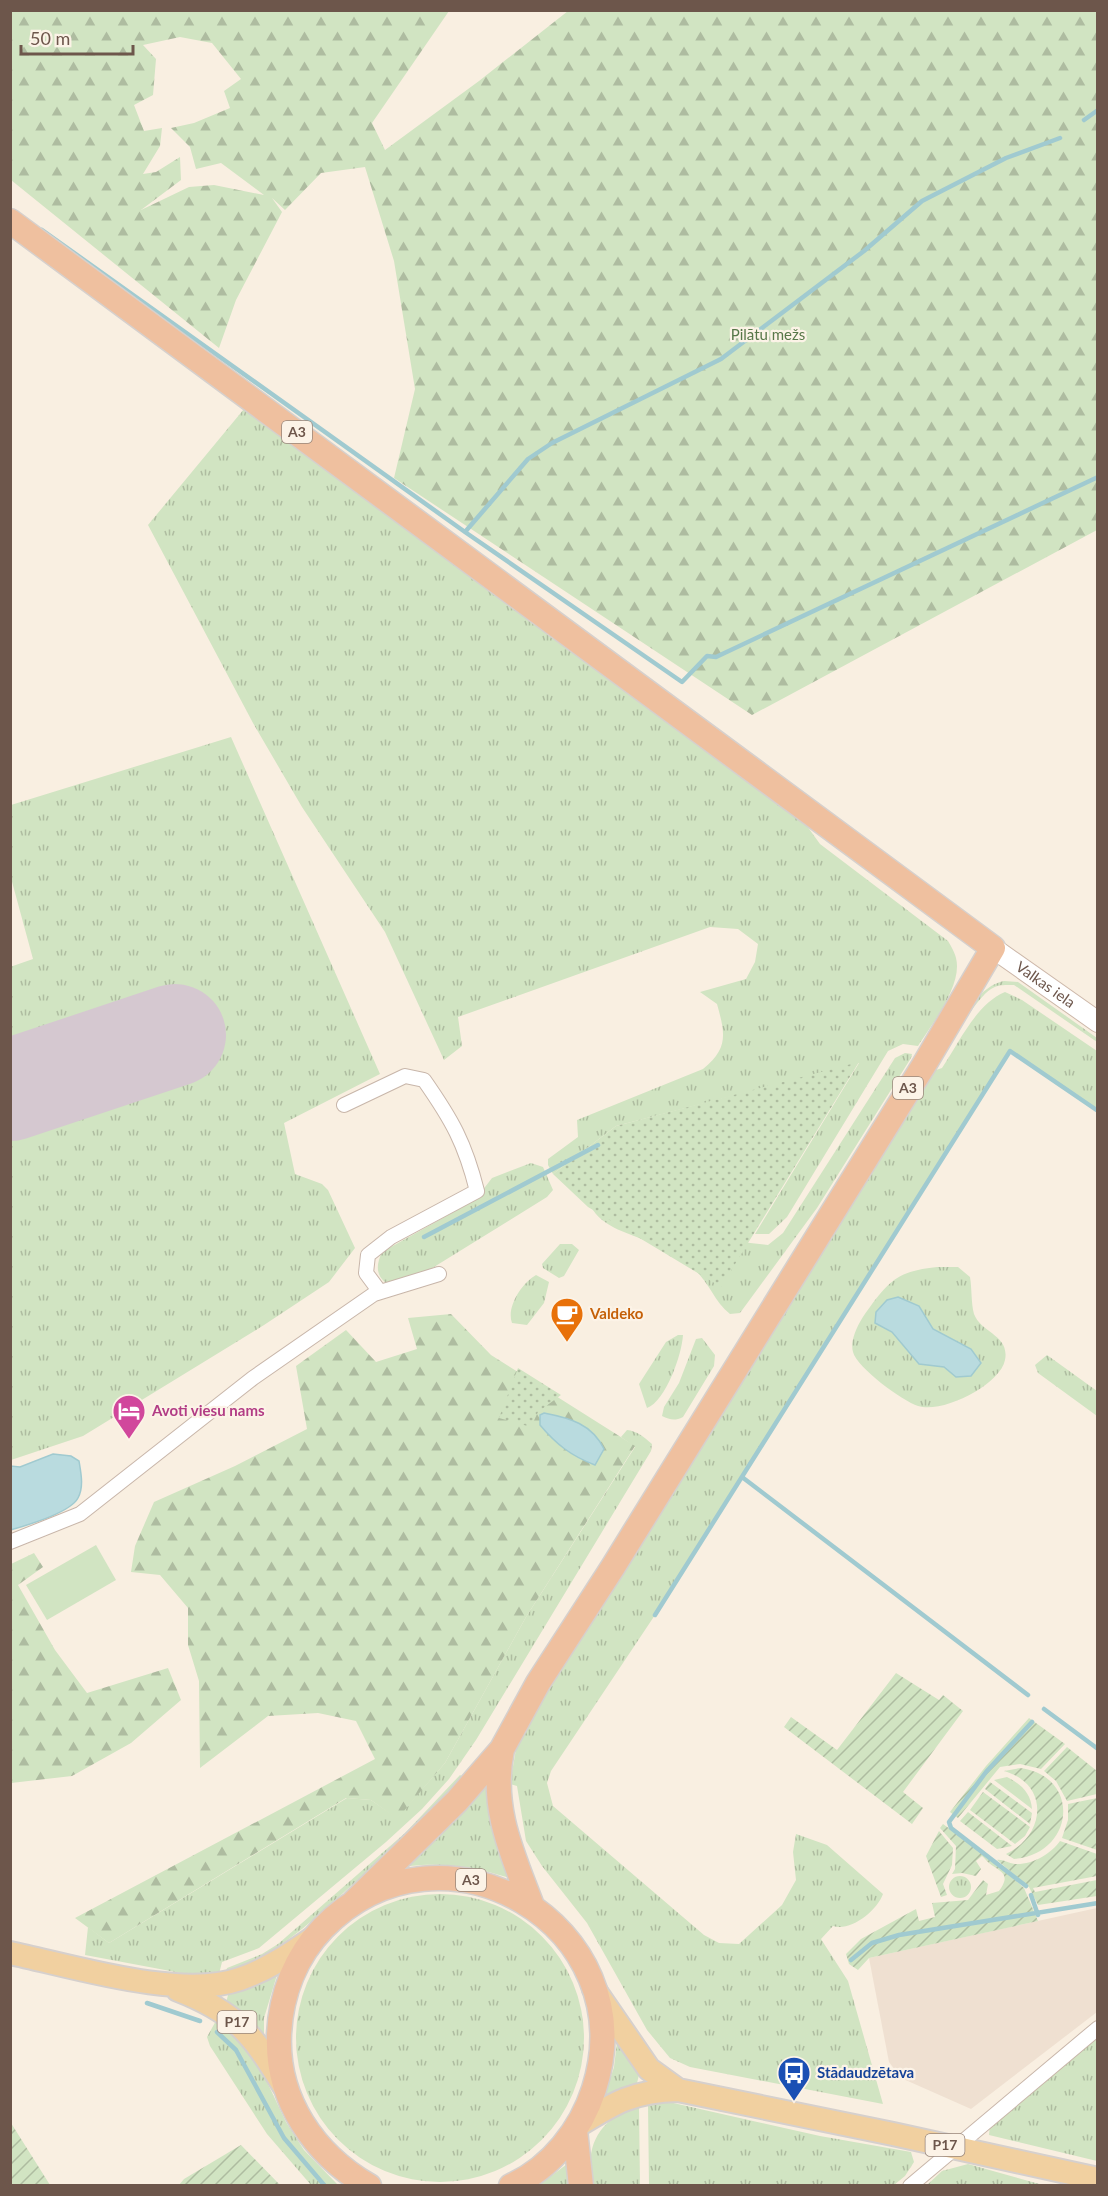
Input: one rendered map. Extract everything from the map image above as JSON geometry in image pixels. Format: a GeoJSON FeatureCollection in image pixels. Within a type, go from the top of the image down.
{"type":"FeatureCollection","features":[{"type":"Feature","properties":{"kind":"highway","name":"A3"},"geometry":{"type":"LineString","coordinates":[[10,220],[993,948],[924,1065],[613,1567],[538,1683],[501,1749],[433,1825],[400,1854],[354,1902],[315,1936],[296,1966],[284,1998],[278,2045],[287,2091],[305,2129],[325,2154],[359,2182]]}},
{"type":"Feature","properties":{"kind":"highway","name":"A3"},"geometry":{"type":"LineString","coordinates":[[501,1749],[497,1771],[499,1810],[510,1851],[532,1906]]}},
{"type":"Feature","properties":{"kind":"highway","name":"A3"},"geometry":{"type":"LineString","coordinates":[[354,1902],[392,1885],[433,1877],[474,1881],[494,1887],[532,1906],[556,1926],[576,1951],[594,1989],[602,2036],[599,2074],[590,2101],[576,2128],[559,2151],[539,2168],[511,2186]]}},
{"type":"Feature","properties":{"kind":"highway"},"geometry":{"type":"LineString","coordinates":[[576,2128],[581,2186]]}},
{"type":"Feature","properties":{"kind":"main road","name":"Valkas iela"},"geometry":{"type":"LineString","coordinates":[[993,948],[1098,1022]]}},
{"type":"Feature","properties":{"kind":"main road","name":"P17"},"geometry":{"type":"LineString","coordinates":[[10,1953],[160,1983],[203,1986],[240,1979],[271,1966],[315,1936]]}},
{"type":"Feature","properties":{"kind":"main road","name":"P17"},"geometry":{"type":"LineString","coordinates":[[160,1983],[210,2004],[237,2022],[254,2039],[287,2091]]}},
{"type":"Feature","properties":{"kind":"main road","name":"P17"},"geometry":{"type":"LineString","coordinates":[[594,1989],[649,2069],[678,2090]]}},
{"type":"Feature","properties":{"kind":"main road","name":"P17"},"geometry":{"type":"LineString","coordinates":[[576,2128],[622,2098],[678,2090],[1098,2179]]}},
{"type":"Feature","properties":{"kind":"street"},"geometry":{"type":"LineString","coordinates":[[344,1105],[405,1076],[424,1080],[453,1121],[466,1150],[477,1191],[391,1237],[369,1255],[366,1273],[380,1292]]}},
{"type":"Feature","properties":{"kind":"street"},"geometry":{"type":"LineString","coordinates":[[10,1542],[80,1514],[252,1378],[380,1292],[439,1274]]}},
{"type":"Feature","properties":{"kind":"street"},"geometry":{"type":"LineString","coordinates":[[910,2186],[953,2147],[1098,2028]]}},
{"type":"Feature","properties":{"kind":"shaded area"},"geometry":{"type":"Polygon","coordinates":[[[1097,1908],[1097,2012],[971,2109],[901,2078],[889,2062],[869,1958],[1097,1908]]]}},
{"type":"Feature","properties":{"kind":"green space","name":"Pilātu mežs"},"geometry":{"type":"Polygon","coordinates":[[[10,11],[449,11],[372,123],[385,150],[479,81],[568,11],[1097,11],[1097,530],[752,715],[394,478],[415,389],[394,261],[365,167],[321,173],[285,210],[272,198],[282,212],[236,300],[219,348],[11,180],[10,11]],[[180,37],[143,45],[156,59],[153,95],[134,105],[144,131],[162,128],[160,146],[143,174],[156,172],[180,157],[181,180],[141,210],[189,187],[214,185],[264,195],[221,163],[196,169],[190,147],[171,128],[194,123],[230,108],[224,91],[241,79],[212,43],[180,37]]]}},
{"type":"Feature","properties":{"kind":"green space"},"geometry":{"type":"Polygon","coordinates":[[[244,409],[807,826],[820,844],[948,941],[955,956],[957,969],[951,992],[938,1016],[918,1046],[903,1044],[888,1051],[787,1217],[769,1234],[755,1234],[859,1063],[616,1126],[553,1174],[548,1165],[548,1159],[578,1137],[577,1120],[703,1069],[717,1054],[721,1047],[723,1032],[717,1004],[700,992],[746,979],[755,962],[758,944],[738,929],[710,927],[458,1017],[462,1046],[444,1060],[385,932],[302,807],[253,723],[148,525],[244,409]]]}},
{"type":"Feature","properties":{"kind":"green space"},"geometry":{"type":"Polygon","coordinates":[[[231,737],[380,1074],[284,1123],[295,1174],[322,1184],[328,1190],[355,1248],[329,1282],[264,1325],[83,1436],[11,1460],[10,967],[33,959],[11,878],[11,805],[231,737]]]}},
{"type":"Feature","properties":{"kind":"green space"},"geometry":{"type":"Polygon","coordinates":[[[1004,981],[1018,982],[1097,1038],[1097,1042],[1014,985],[1002,985],[991,989],[978,1002],[939,1063],[973,1003],[992,985],[1004,981]]]}},
{"type":"Feature","properties":{"kind":"green space"},"geometry":{"type":"Polygon","coordinates":[[[1005,992],[1022,1000],[1097,1051],[1097,1111],[1010,1051],[655,1615],[551,1771],[547,1783],[553,1806],[704,1935],[719,1943],[739,1944],[782,1905],[796,1880],[793,1852],[796,1834],[827,1845],[883,1894],[875,1907],[862,1919],[847,1926],[833,1926],[821,1939],[848,1981],[883,2104],[690,2067],[670,2058],[647,2030],[587,1923],[542,1866],[526,1841],[517,1786],[510,1784],[516,1749],[540,1703],[694,1453],[751,1369],[797,1290],[933,1071],[942,1068],[985,1005],[1005,992]]]}},
{"type":"Feature","properties":{"kind":"green space"},"geometry":{"type":"Polygon","coordinates":[[[905,1053],[912,1054],[911,1058],[817,1208],[740,1313],[730,1314],[724,1309],[698,1273],[687,1264],[654,1245],[604,1222],[593,1210],[597,1203],[705,1238],[768,1245],[783,1233],[895,1058],[905,1053]]]}},
{"type":"Feature","properties":{"kind":"green space"},"geometry":{"type":"Polygon","coordinates":[[[859,1062],[721,1287],[588,1207],[553,1174],[616,1126],[859,1062]]]}},
{"type":"Feature","properties":{"kind":"green space"},"geometry":{"type":"Polygon","coordinates":[[[531,1163],[543,1167],[553,1190],[547,1197],[421,1275],[391,1286],[382,1279],[378,1272],[378,1263],[382,1252],[475,1200],[492,1178],[531,1163]]]}},
{"type":"Feature","properties":{"kind":"green space"},"geometry":{"type":"Polygon","coordinates":[[[560,1244],[572,1244],[579,1250],[564,1276],[559,1278],[543,1268],[542,1264],[560,1244]]]}},
{"type":"Feature","properties":{"kind":"green space"},"geometry":{"type":"Polygon","coordinates":[[[937,1267],[958,1267],[970,1277],[974,1314],[982,1326],[999,1339],[1005,1352],[1005,1360],[993,1379],[969,1395],[941,1406],[918,1406],[871,1375],[856,1359],[852,1346],[863,1316],[884,1289],[906,1274],[937,1267]]]}},
{"type":"Feature","properties":{"kind":"green space"},"geometry":{"type":"Polygon","coordinates":[[[536,1275],[549,1282],[544,1303],[527,1325],[512,1323],[511,1310],[516,1296],[536,1275]]]}},
{"type":"Feature","properties":{"kind":"green space"},"geometry":{"type":"Polygon","coordinates":[[[451,1314],[491,1355],[635,1446],[526,1617],[445,1763],[397,1819],[371,1800],[346,1798],[109,1943],[75,1918],[375,1759],[356,1721],[318,1713],[268,1716],[200,1768],[199,1681],[188,1645],[188,1608],[160,1575],[131,1572],[135,1546],[154,1502],[235,1466],[307,1429],[296,1366],[346,1330],[376,1362],[417,1349],[408,1318],[451,1314]]]}},
{"type":"Feature","properties":{"kind":"green space"},"geometry":{"type":"Polygon","coordinates":[[[678,1335],[683,1335],[682,1343],[672,1376],[654,1404],[647,1408],[639,1384],[666,1342],[678,1335]]]}},
{"type":"Feature","properties":{"kind":"green space"},"geometry":{"type":"Polygon","coordinates":[[[702,1338],[715,1355],[714,1366],[683,1417],[672,1420],[662,1416],[664,1407],[679,1383],[696,1339],[702,1338]]]}},
{"type":"Feature","properties":{"kind":"green space"},"geometry":{"type":"Polygon","coordinates":[[[1047,1355],[1097,1391],[1097,1416],[1038,1373],[1035,1365],[1047,1355]]]}},
{"type":"Feature","properties":{"kind":"green space"},"geometry":{"type":"Polygon","coordinates":[[[518,1368],[561,1395],[538,1412],[531,1427],[499,1418],[518,1368]]]}},
{"type":"Feature","properties":{"kind":"green space"},"geometry":{"type":"Polygon","coordinates":[[[627,1430],[637,1433],[652,1444],[651,1451],[476,1740],[449,1779],[422,1809],[259,1948],[222,1962],[219,1974],[197,1976],[85,1955],[88,1927],[109,1943],[347,1798],[371,1800],[397,1818],[445,1763],[526,1617],[635,1447],[621,1437],[627,1430]]]}},
{"type":"Feature","properties":{"kind":"green space"},"geometry":{"type":"Polygon","coordinates":[[[96,1545],[116,1580],[47,1620],[26,1585],[96,1545]]]}},
{"type":"Feature","properties":{"kind":"green space"},"geometry":{"type":"Polygon","coordinates":[[[34,1553],[43,1567],[18,1585],[55,1650],[87,1693],[168,1668],[181,1700],[131,1743],[72,1776],[11,1783],[11,1564],[34,1553]]]}},
{"type":"Feature","properties":{"kind":"green space"},"geometry":{"type":"Polygon","coordinates":[[[896,1673],[939,1700],[943,1695],[963,1711],[903,1792],[923,1808],[912,1824],[784,1727],[791,1717],[837,1750],[896,1673]]]}},
{"type":"Feature","properties":{"kind":"green space"},"geometry":{"type":"Polygon","coordinates":[[[1029,1718],[1065,1744],[1041,1769],[1020,1764],[1000,1767],[958,1818],[950,1812],[986,1766],[1029,1718]]]}},
{"type":"Feature","properties":{"kind":"green space"},"geometry":{"type":"Polygon","coordinates":[[[1067,1747],[1097,1771],[1097,1794],[1067,1801],[1056,1781],[1044,1771],[1067,1747]]]}},
{"type":"Feature","properties":{"kind":"green space"},"geometry":{"type":"Polygon","coordinates":[[[1020,1768],[1040,1774],[1054,1785],[1061,1799],[1063,1815],[1059,1830],[1049,1844],[1034,1854],[1014,1859],[1006,1854],[1019,1846],[1029,1835],[1035,1823],[1037,1810],[1035,1798],[1029,1787],[1019,1778],[1004,1771],[1020,1768]]]}},
{"type":"Feature","properties":{"kind":"green space"},"geometry":{"type":"Polygon","coordinates":[[[460,1775],[463,1777],[427,1816],[315,1918],[264,1955],[226,1971],[227,1968],[262,1954],[278,1944],[405,1833],[460,1775]]]}},
{"type":"Feature","properties":{"kind":"green space"},"geometry":{"type":"Polygon","coordinates":[[[1007,1777],[1024,1790],[1030,1798],[1032,1809],[994,1780],[1007,1777]]]}},
{"type":"Feature","properties":{"kind":"green space"},"geometry":{"type":"Polygon","coordinates":[[[990,1782],[1032,1813],[1030,1824],[985,1789],[990,1782]]]}},
{"type":"Feature","properties":{"kind":"green space"},"geometry":{"type":"Polygon","coordinates":[[[480,1787],[489,1790],[513,1879],[462,1867],[410,1866],[407,1862],[480,1787]]]}},
{"type":"Feature","properties":{"kind":"green space"},"geometry":{"type":"Polygon","coordinates":[[[983,1792],[1030,1827],[1025,1836],[1015,1844],[970,1810],[983,1792]]]}},
{"type":"Feature","properties":{"kind":"green space"},"geometry":{"type":"Polygon","coordinates":[[[1097,1798],[1097,1850],[1062,1838],[1068,1820],[1068,1804],[1097,1798]]]}},
{"type":"Feature","properties":{"kind":"green space"},"geometry":{"type":"Polygon","coordinates":[[[968,1812],[1012,1846],[997,1849],[960,1821],[968,1812]]]}},
{"type":"Feature","properties":{"kind":"green space"},"geometry":{"type":"Polygon","coordinates":[[[943,1824],[995,1861],[1024,1888],[1038,1921],[869,1958],[858,1970],[849,1964],[846,1954],[861,1939],[916,1909],[919,1921],[935,1917],[932,1903],[968,1900],[983,1880],[988,1884],[986,1895],[999,1891],[1003,1885],[1003,1874],[982,1856],[976,1861],[981,1869],[976,1876],[962,1873],[952,1874],[955,1869],[956,1846],[940,1828],[943,1824]]]}},
{"type":"Feature","properties":{"kind":"green space"},"geometry":{"type":"Polygon","coordinates":[[[939,1831],[953,1848],[952,1865],[943,1884],[947,1895],[941,1897],[926,1856],[939,1831]]]}},
{"type":"Feature","properties":{"kind":"green space"},"geometry":{"type":"Polygon","coordinates":[[[1060,1841],[1097,1854],[1097,1876],[1033,1888],[1035,1892],[1097,1880],[1097,1896],[1038,1905],[1029,1887],[997,1860],[1015,1864],[1028,1863],[1046,1854],[1060,1841]]]}},
{"type":"Feature","properties":{"kind":"green space"},"geometry":{"type":"Polygon","coordinates":[[[960,1876],[968,1879],[971,1887],[968,1895],[960,1898],[952,1895],[949,1887],[952,1879],[960,1876]]]}},
{"type":"Feature","properties":{"kind":"green space"},"geometry":{"type":"Polygon","coordinates":[[[426,1894],[454,1894],[482,1900],[508,1911],[532,1926],[552,1946],[567,1970],[578,1996],[584,2024],[582,2066],[567,2106],[552,2130],[532,2150],[508,2165],[482,2176],[454,2182],[426,2182],[398,2176],[372,2165],[348,2150],[328,2130],[313,2106],[302,2080],[296,2052],[296,2024],[302,1996],[313,1970],[328,1946],[348,1926],[372,1911],[398,1900],[426,1894]]]}},
{"type":"Feature","properties":{"kind":"green space"},"geometry":{"type":"Polygon","coordinates":[[[274,1974],[277,1975],[264,2018],[264,2035],[226,2003],[229,1991],[274,1974]]]}},
{"type":"Feature","properties":{"kind":"green space"},"geometry":{"type":"Polygon","coordinates":[[[217,2019],[242,2041],[259,2065],[286,2122],[304,2150],[338,2185],[311,2185],[267,2134],[210,2046],[207,2037],[217,2019]]]}},
{"type":"Feature","properties":{"kind":"green space"},"geometry":{"type":"Polygon","coordinates":[[[1097,2036],[1097,2161],[989,2135],[990,2124],[1097,2036]]]}},
{"type":"Feature","properties":{"kind":"green space"},"geometry":{"type":"Polygon","coordinates":[[[617,2042],[640,2071],[636,2087],[603,2101],[614,2067],[617,2042]]]}},
{"type":"Feature","properties":{"kind":"green space"},"geometry":{"type":"Polygon","coordinates":[[[669,2102],[820,2136],[911,2152],[914,2162],[905,2176],[894,2185],[649,2185],[648,2105],[669,2102]]]}},
{"type":"Feature","properties":{"kind":"green space"},"geometry":{"type":"Polygon","coordinates":[[[639,2107],[640,2185],[594,2185],[591,2158],[598,2135],[614,2118],[639,2107]]]}},
{"type":"Feature","properties":{"kind":"green space"},"geometry":{"type":"Polygon","coordinates":[[[11,2123],[50,2185],[11,2185],[11,2123]]]}},
{"type":"Feature","properties":{"kind":"green space"},"geometry":{"type":"Polygon","coordinates":[[[241,2145],[280,2185],[179,2185],[184,2179],[241,2145]]]}},
{"type":"Feature","properties":{"kind":"green space"},"geometry":{"type":"Polygon","coordinates":[[[571,2161],[572,2185],[538,2186],[542,2183],[571,2161]]]}},
{"type":"Feature","properties":{"kind":"green space"},"geometry":{"type":"Polygon","coordinates":[[[968,2164],[1043,2185],[927,2185],[942,2171],[968,2164]]]}},
{"type":"Feature","properties":{"kind":"water"},"geometry":{"type":"Polygon","coordinates":[[[898,1297],[919,1306],[933,1329],[971,1349],[981,1363],[971,1376],[956,1377],[944,1367],[919,1364],[892,1332],[875,1323],[876,1312],[887,1300],[898,1297]]]}},
{"type":"Feature","properties":{"kind":"water"},"geometry":{"type":"Polygon","coordinates":[[[544,1413],[571,1420],[587,1428],[599,1440],[604,1449],[595,1465],[564,1449],[552,1438],[540,1425],[540,1415],[544,1413]]]}},
{"type":"Feature","properties":{"kind":"water"},"geometry":{"type":"Polygon","coordinates":[[[53,1454],[71,1456],[79,1461],[81,1485],[78,1498],[58,1513],[11,1530],[11,1466],[20,1467],[53,1454]]]}},
{"type":"Feature","properties":{"kind":"waterway"},"geometry":{"type":"LineString","coordinates":[[1084,120],[1098,110]]}},
{"type":"Feature","properties":{"kind":"waterway"},"geometry":{"type":"LineString","coordinates":[[465,532],[528,459],[552,443],[721,359],[864,251],[922,201],[1006,158],[1060,138]]}},
{"type":"Feature","properties":{"kind":"waterway"},"geometry":{"type":"LineString","coordinates":[[42,230],[465,532],[682,682],[707,656],[716,657],[1098,477]]}},
{"type":"Feature","properties":{"kind":"waterway"},"geometry":{"type":"LineString","coordinates":[[655,1615],[1010,1051],[1098,1111]]}},
{"type":"Feature","properties":{"kind":"waterway"},"geometry":{"type":"LineString","coordinates":[[424,1237],[598,1145]]}},
{"type":"Feature","properties":{"kind":"waterway"},"geometry":{"type":"LineString","coordinates":[[742,1477],[1028,1695]]}},
{"type":"Feature","properties":{"kind":"waterway"},"geometry":{"type":"LineString","coordinates":[[1044,1709],[1098,1749]]}},
{"type":"Feature","properties":{"kind":"waterway"},"geometry":{"type":"LineString","coordinates":[[1026,1886],[951,1828],[949,1822],[986,1772],[1032,1722]]}},
{"type":"Feature","properties":{"kind":"waterway"},"geometry":{"type":"LineString","coordinates":[[1031,1895],[1038,1915]]}},
{"type":"Feature","properties":{"kind":"waterway"},"geometry":{"type":"LineString","coordinates":[[851,1960],[872,1943],[899,1935],[1098,1903]]}},
{"type":"Feature","properties":{"kind":"waterway"},"geometry":{"type":"LineString","coordinates":[[147,2003],[200,2021]]}},
{"type":"Feature","properties":{"kind":"waterway"},"geometry":{"type":"LineString","coordinates":[[217,2032],[236,2050],[284,2138],[325,2186]]}},
{"type":"Feature","properties":{"kind":"runway"},"geometry":{"type":"LineString","coordinates":[[10,1090],[175,1035]]}},
{"type":"Feature","properties":{"kind":"place","name":"Valdeko"},"geometry":{"type":"Point","coordinates":[567,1343]}},
{"type":"Feature","properties":{"kind":"place","name":"Avoti viesu nams"},"geometry":{"type":"Point","coordinates":[129,1440]}},
{"type":"Feature","properties":{"kind":"place","name":"Stādaudzētava"},"geometry":{"type":"Point","coordinates":[794,2102]}}]}
